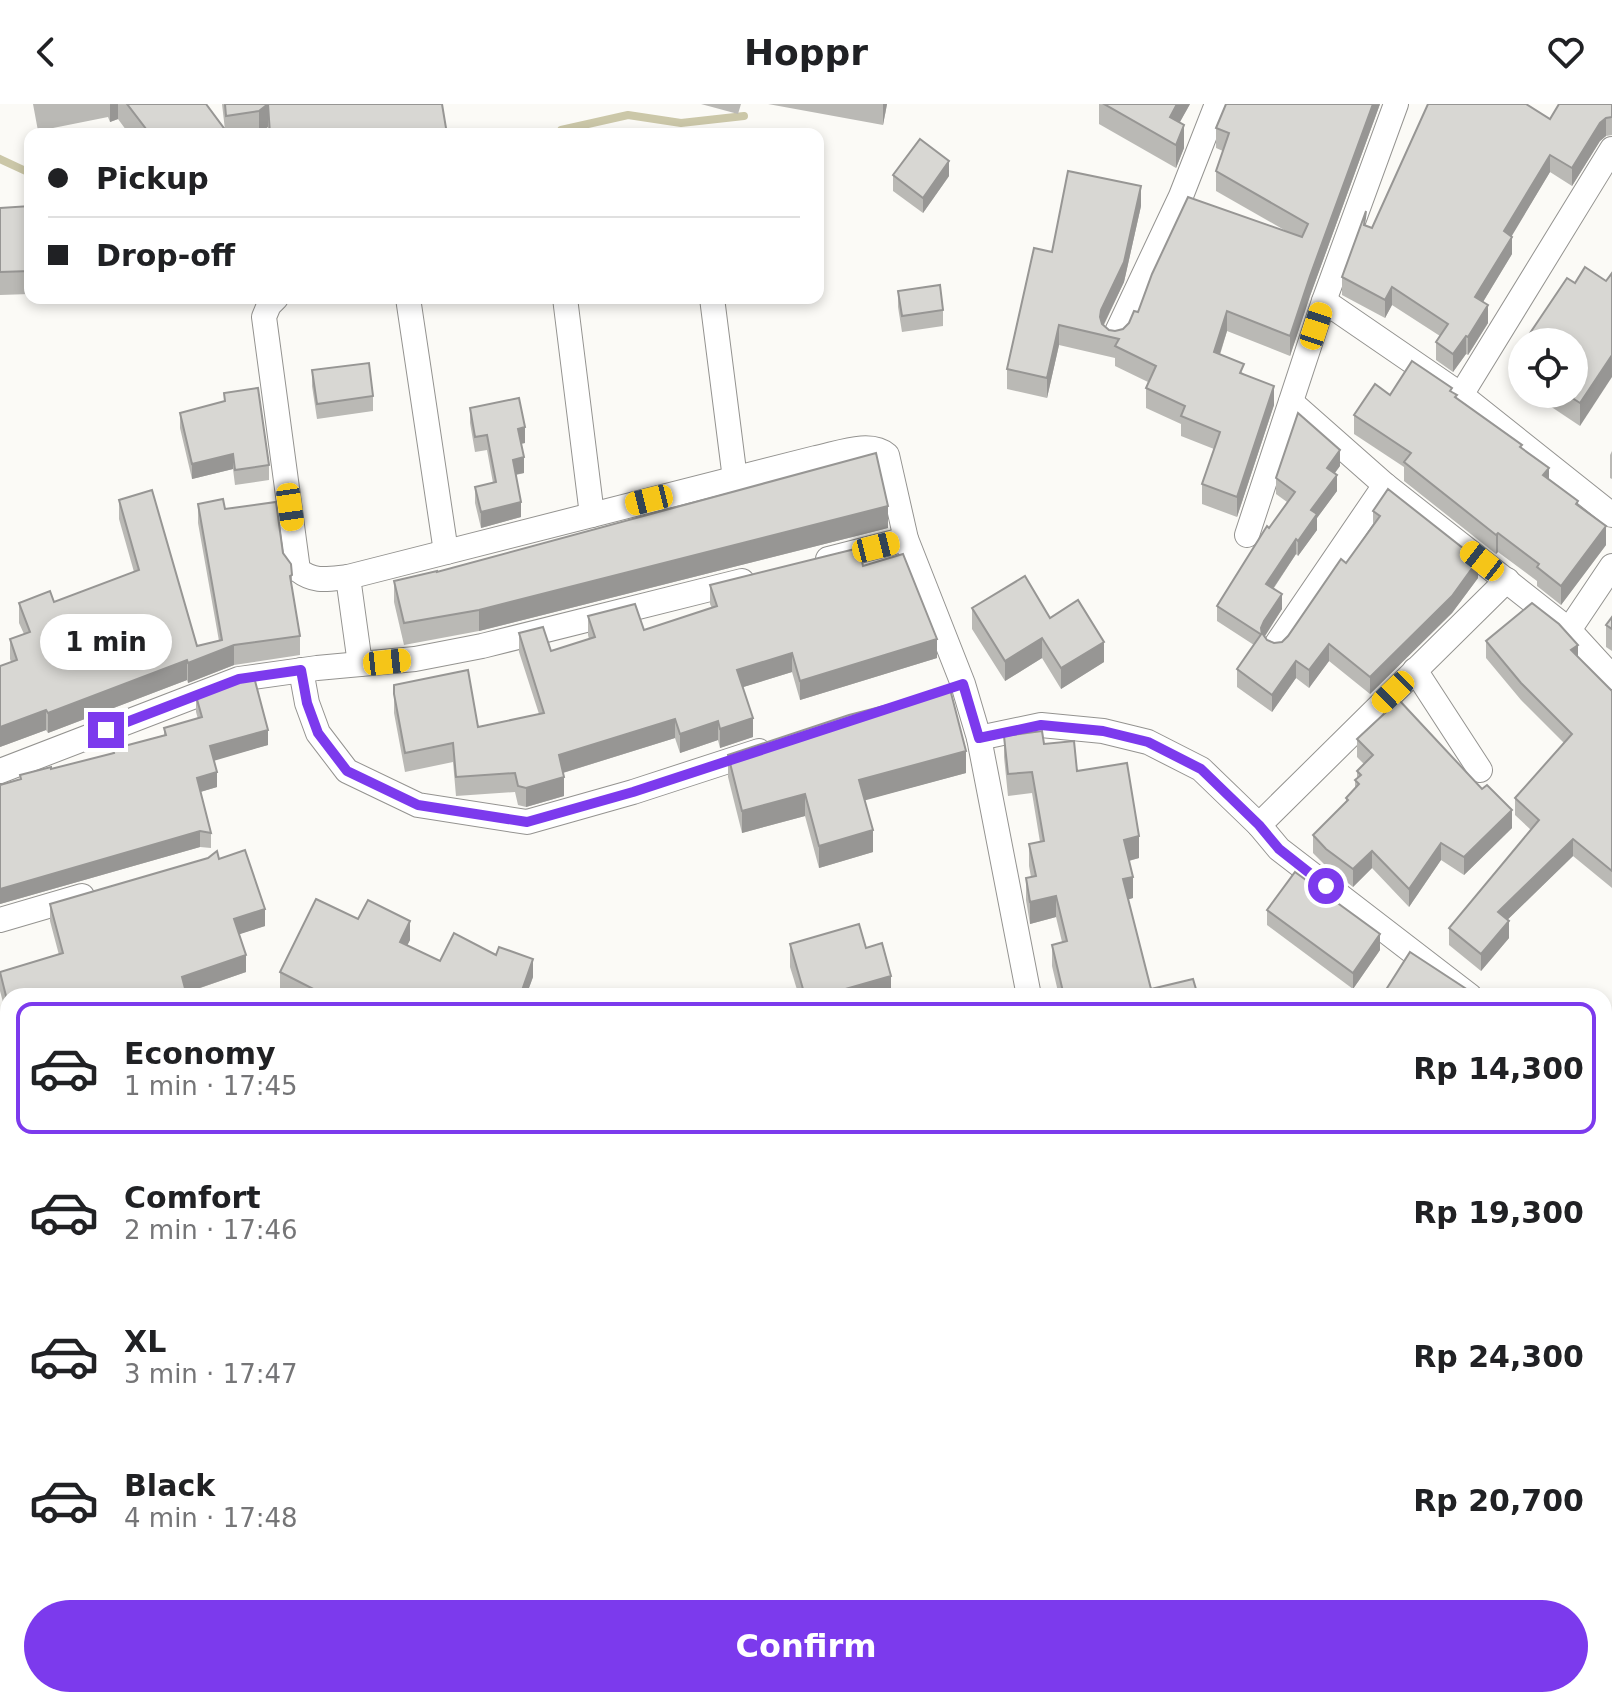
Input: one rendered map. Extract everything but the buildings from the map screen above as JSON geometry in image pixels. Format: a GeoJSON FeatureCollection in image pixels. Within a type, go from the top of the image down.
{"type":"FeatureCollection","features":[{"type":"Feature","properties":{"kind":"street"},"geometry":{"type":"LineString","coordinates":[[1115,336],[1181,196],[1217,104]]}},
{"type":"Feature","properties":{"kind":"street"},"geometry":{"type":"LineString","coordinates":[[1247,535],[1324,301],[1396,104]]}},
{"type":"Feature","properties":{"kind":"street"},"geometry":{"type":"LineString","coordinates":[[1461,395],[1612,149]]}},
{"type":"Feature","properties":{"kind":"street"},"geometry":{"type":"LineString","coordinates":[[1324,301],[1461,395],[1612,515]]}},
{"type":"Feature","properties":{"kind":"street"},"geometry":{"type":"LineString","coordinates":[[270,304],[264,317],[298,570],[316,580],[348,577],[869,447],[880,449],[887,455],[906,539],[956,687],[979,738],[1027,988]]}},
{"type":"Feature","properties":{"kind":"street"},"geometry":{"type":"LineString","coordinates":[[409,304],[446,552]]}},
{"type":"Feature","properties":{"kind":"street"},"geometry":{"type":"LineString","coordinates":[[566,304],[592,515]]}},
{"type":"Feature","properties":{"kind":"street"},"geometry":{"type":"LineString","coordinates":[[713,304],[735,479]]}},
{"type":"Feature","properties":{"kind":"street"},"geometry":{"type":"LineString","coordinates":[[1291,402],[1385,485],[1569,630],[1612,677]]}},
{"type":"Feature","properties":{"kind":"street"},"geometry":{"type":"LineString","coordinates":[[1276,645],[1385,485]]}},
{"type":"Feature","properties":{"kind":"street"},"geometry":{"type":"LineString","coordinates":[[800,566],[906,539]]}},
{"type":"Feature","properties":{"kind":"street"},"geometry":{"type":"LineString","coordinates":[[1569,630],[1612,566]]}},
{"type":"Feature","properties":{"kind":"street"},"geometry":{"type":"LineString","coordinates":[[0,771],[239,679],[415,659],[482,646],[770,574]]}},
{"type":"Feature","properties":{"kind":"street"},"geometry":{"type":"LineString","coordinates":[[348,577],[360,664]]}},
{"type":"Feature","properties":{"kind":"street"},"geometry":{"type":"LineString","coordinates":[[1259,825],[1507,580]]}},
{"type":"Feature","properties":{"kind":"street"},"geometry":{"type":"LineString","coordinates":[[301,670],[307,703],[318,733],[347,771],[418,805],[527,822],[633,792],[783,743]]}},
{"type":"Feature","properties":{"kind":"street"},"geometry":{"type":"LineString","coordinates":[[1415,670],[1480,770]]}},
{"type":"Feature","properties":{"kind":"street"},"geometry":{"type":"LineString","coordinates":[[979,738],[1041,725],[1103,731],[1148,742],[1201,769],[1259,825],[1279,849],[1460,988]]}},
{"type":"Feature","properties":{"kind":"street"},"geometry":{"type":"LineString","coordinates":[[0,920],[102,890]]}},
{"type":"Feature","properties":{"kind":"waterway"},"geometry":{"type":"LineString","coordinates":[[570,128],[628,115],[681,123],[744,116]]}},
{"type":"Feature","properties":{"kind":"waterway"},"geometry":{"type":"LineString","coordinates":[[0,159],[24,170]]}},
{"type":"Feature","properties":{"kind":"route"},"geometry":{"type":"LineString","coordinates":[[106,730],[239,679],[301,670],[307,703],[318,733],[347,771],[418,805],[527,822],[633,792],[963,684],[979,738],[1041,725],[1103,731],[1148,742],[1201,769],[1259,825],[1279,849],[1326,886]]}}]}
